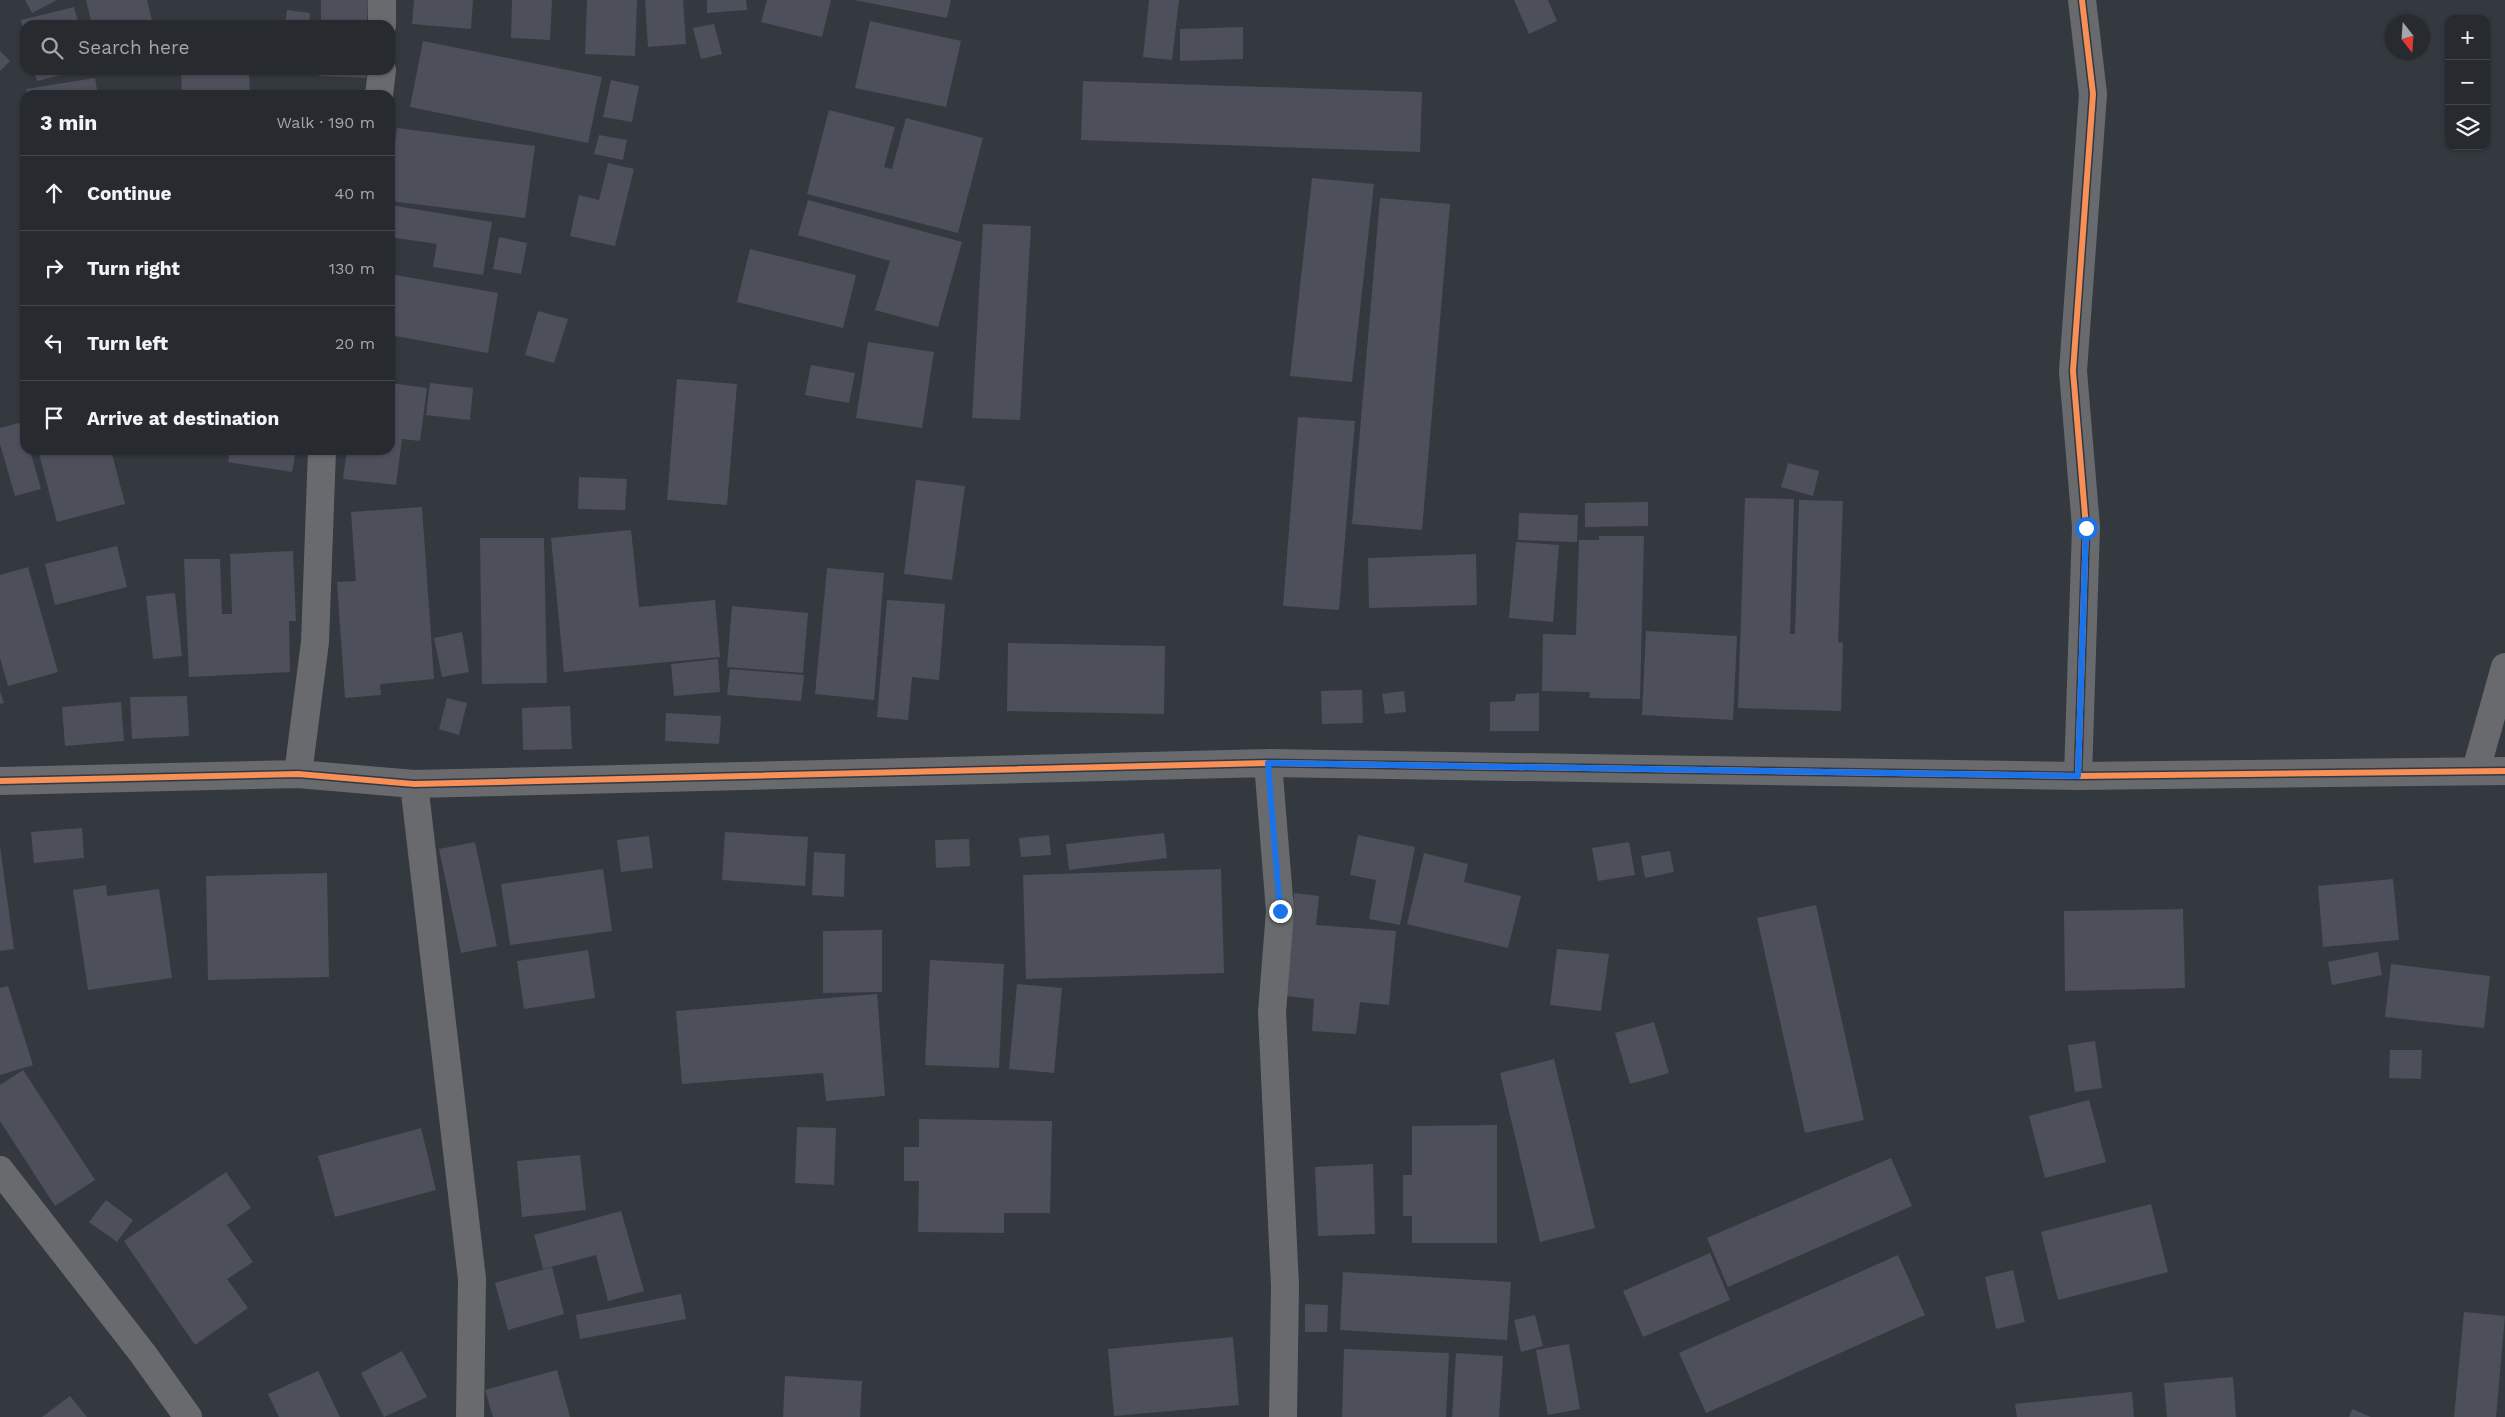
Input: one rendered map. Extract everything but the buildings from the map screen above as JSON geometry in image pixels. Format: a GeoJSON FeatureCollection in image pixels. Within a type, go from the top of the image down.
{"type":"FeatureCollection","features":[{"type":"Feature","properties":{"kind":"street"},"geometry":{"type":"LineString","coordinates":[[382,0],[382,20]]}},
{"type":"Feature","properties":{"kind":"street"},"geometry":{"type":"LineString","coordinates":[[2078,776],[2086,528],[2073,371],[2093,94],[2082,0]]}},
{"type":"Feature","properties":{"kind":"street"},"geometry":{"type":"LineString","coordinates":[[380,90],[381,75]]}},
{"type":"Feature","properties":{"kind":"street"},"geometry":{"type":"LineString","coordinates":[[298,774],[315,642],[322,455]]}},
{"type":"Feature","properties":{"kind":"street"},"geometry":{"type":"LineString","coordinates":[[2476,770],[2505,667]]}},
{"type":"Feature","properties":{"kind":"street"},"geometry":{"type":"LineString","coordinates":[[1268,763],[1280,911],[1272,1012],[1285,1286],[1283,1417]]}},
{"type":"Feature","properties":{"kind":"street"},"geometry":{"type":"LineString","coordinates":[[0,782],[298,774],[414,784],[1268,763],[2078,776],[2505,771]]}},
{"type":"Feature","properties":{"kind":"street"},"geometry":{"type":"LineString","coordinates":[[414,784],[472,1279],[470,1417]]}},
{"type":"Feature","properties":{"kind":"street"},"geometry":{"type":"LineString","coordinates":[[0,1170],[143,1354],[188,1417]]}},
{"type":"Feature","properties":{"kind":"cycle path"},"geometry":{"type":"LineString","coordinates":[[2078,776],[2086,527],[2073,371],[2093,94],[2082,0]]}},
{"type":"Feature","properties":{"kind":"cycle path"},"geometry":{"type":"LineString","coordinates":[[0,781],[298,774],[414,784],[1268,763],[2078,776],[2505,771]]}},
{"type":"Feature","properties":{"kind":"route"},"geometry":{"type":"LineString","coordinates":[[1280,911],[1268,763],[2078,776],[2086,528]]}}]}
